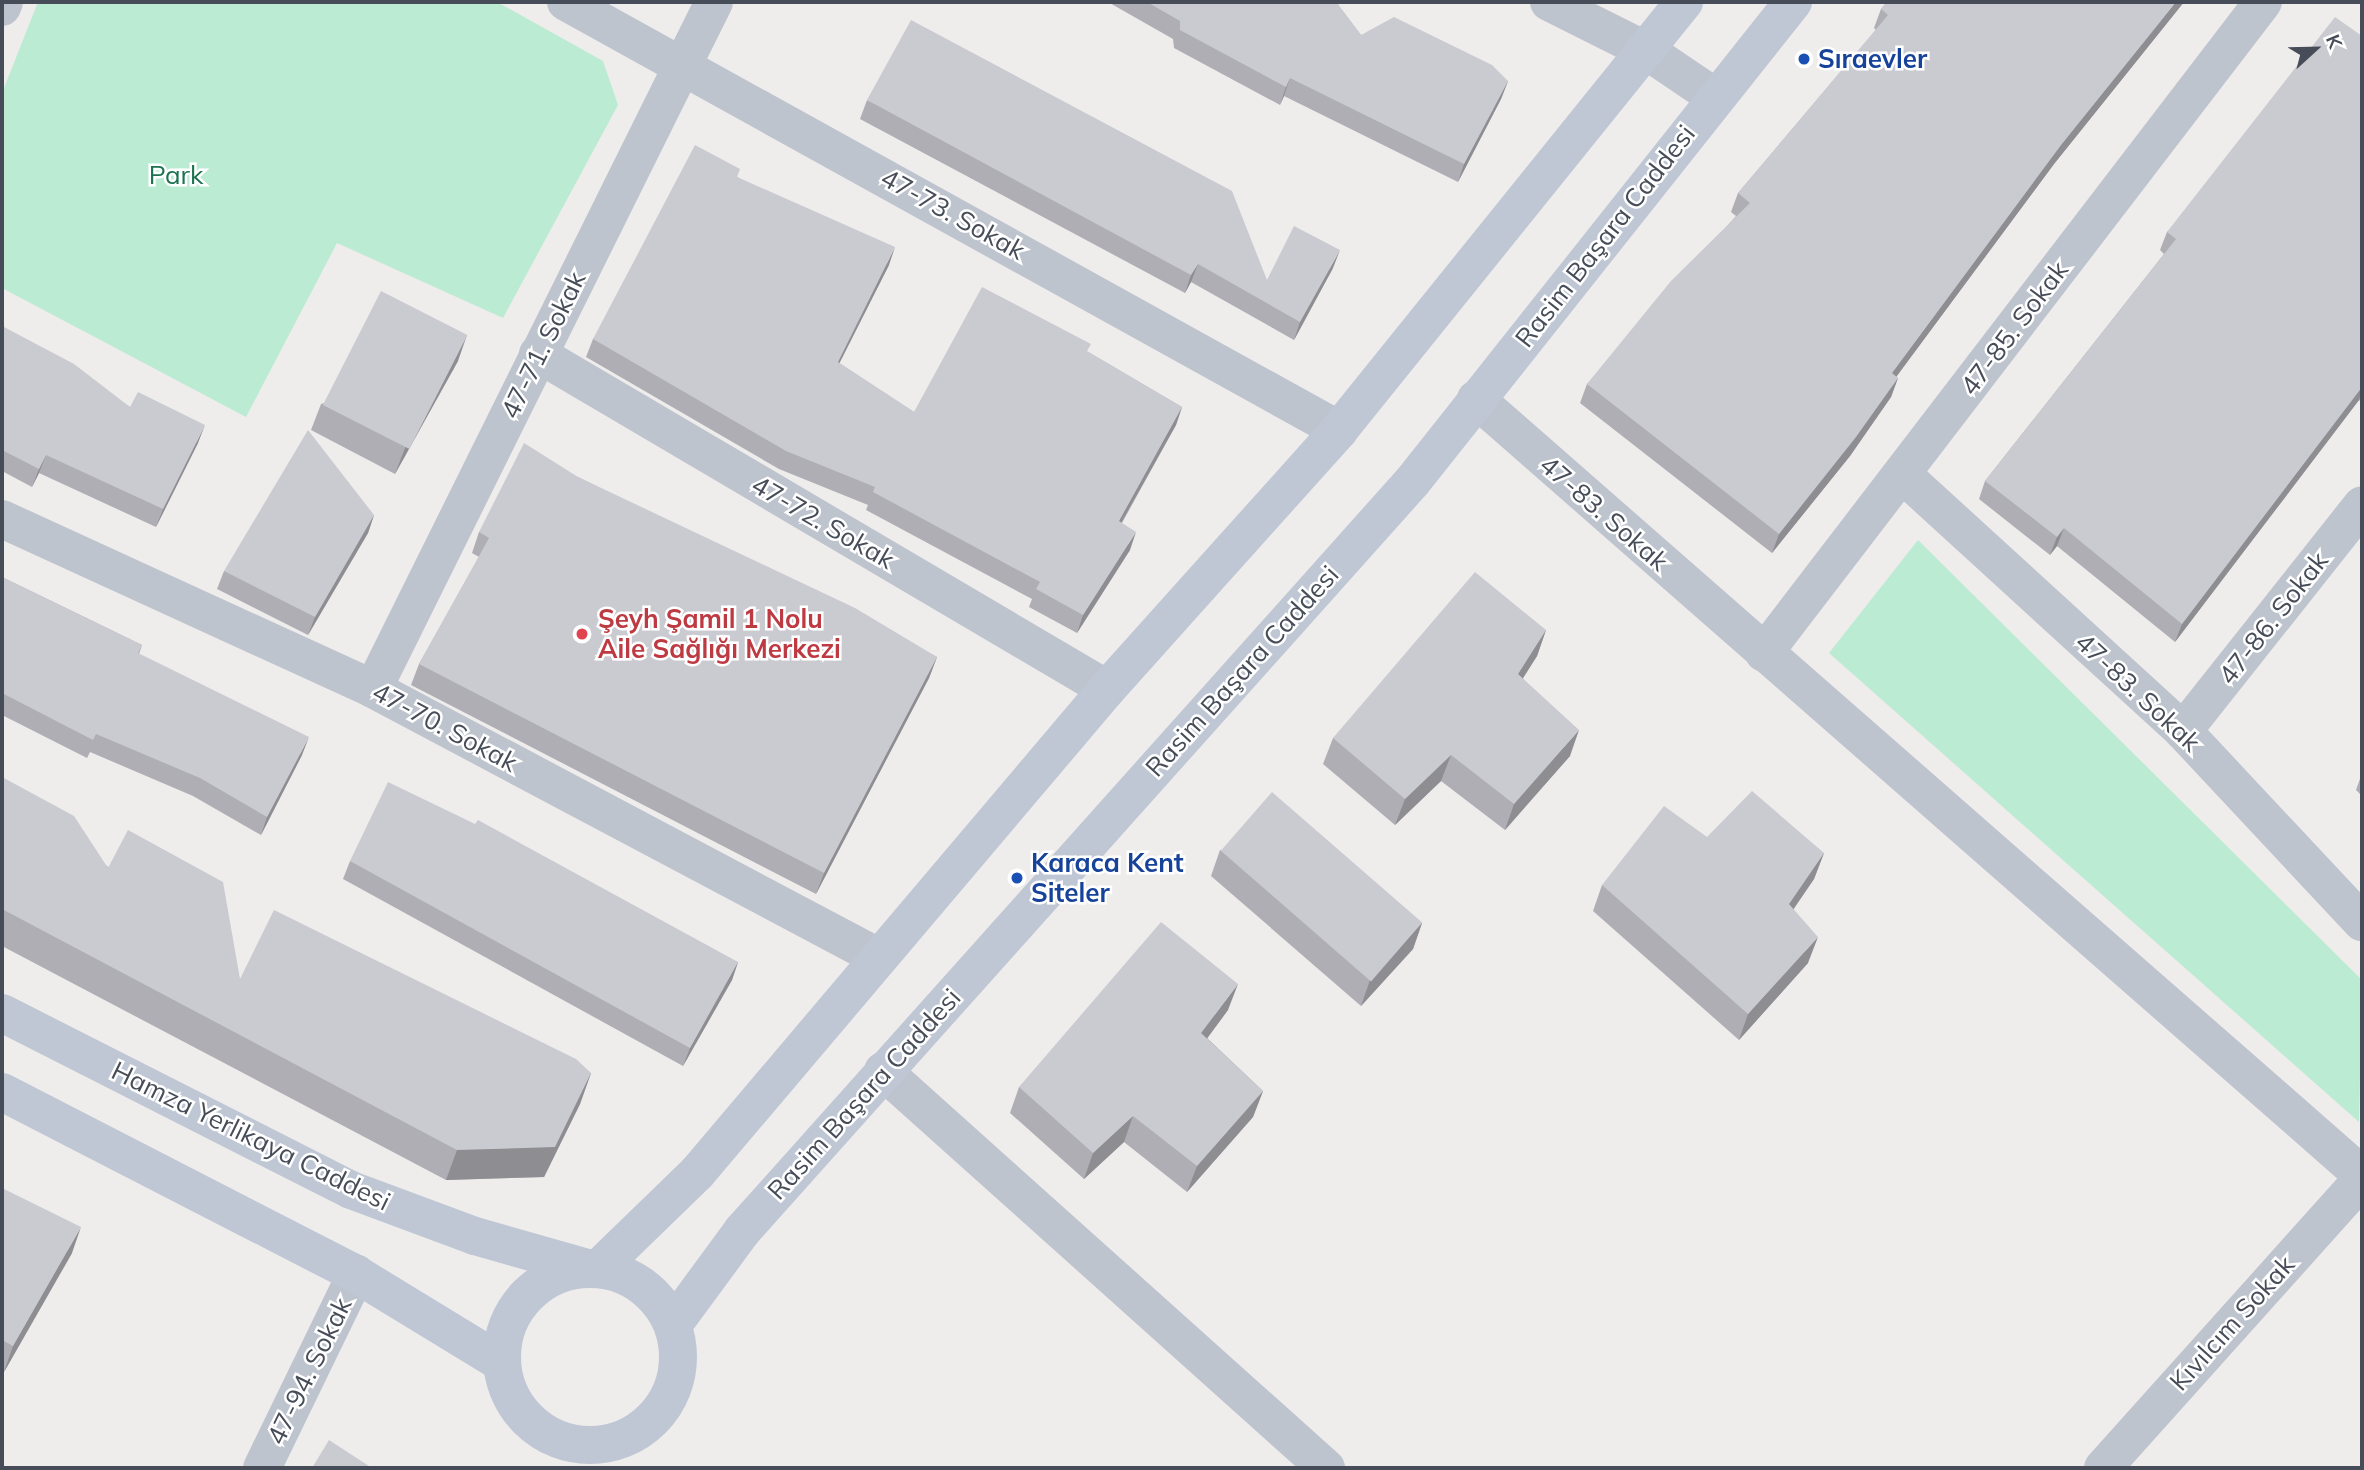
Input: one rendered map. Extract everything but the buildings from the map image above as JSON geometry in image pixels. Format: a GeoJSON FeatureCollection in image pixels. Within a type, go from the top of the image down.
{"type":"FeatureCollection","features":[{"type":"Feature","properties":{"kind":"street"},"geometry":{"type":"LineString","coordinates":[[2,7],[4,2]]}},
{"type":"Feature","properties":{"kind":"street","name":"47-73. Sokak"},"geometry":{"type":"LineString","coordinates":[[566,2],[682,63],[1339,430]]}},
{"type":"Feature","properties":{"kind":"street","name":"47-71. Sokak"},"geometry":{"type":"LineString","coordinates":[[373,689],[714,2]]}},
{"type":"Feature","properties":{"kind":"street"},"geometry":{"type":"LineString","coordinates":[[1549,2],[1647,51],[1715,97]]}},
{"type":"Feature","properties":{"kind":"street"},"geometry":{"type":"LineString","coordinates":[[592,1268],[697,1173],[1107,689],[1339,430],[1684,2]]}},
{"type":"Feature","properties":{"kind":"street","name":"Rasim Başara Caddesi"},"geometry":{"type":"LineString","coordinates":[[673,1325],[742,1231],[1412,482],[1793,2]]}},
{"type":"Feature","properties":{"kind":"street","name":"47-85. Sokak"},"geometry":{"type":"LineString","coordinates":[[1764,653],[2263,2]]}},
{"type":"Feature","properties":{"kind":"street","name":"47-72. Sokak"},"geometry":{"type":"LineString","coordinates":[[538,354],[1107,689]]}},
{"type":"Feature","properties":{"kind":"street","name":"47-83. Sokak"},"geometry":{"type":"LineString","coordinates":[[1476,400],[2362,1177]]}},
{"type":"Feature","properties":{"kind":"street","name":"47-83. Sokak"},"geometry":{"type":"LineString","coordinates":[[1902,474],[2183,731],[2362,922]]}},
{"type":"Feature","properties":{"kind":"street","name":"47-86. Sokak"},"geometry":{"type":"LineString","coordinates":[[2183,731],[2362,505]]}},
{"type":"Feature","properties":{"kind":"street","name":"47-70. Sokak"},"geometry":{"type":"LineString","coordinates":[[2,519],[373,689],[878,957]]}},
{"type":"Feature","properties":{"kind":"street","name":"Hamza Yerlikaya Caddesi"},"geometry":{"type":"LineString","coordinates":[[2,1013],[351,1189],[475,1236],[592,1268]]}},
{"type":"Feature","properties":{"kind":"street"},"geometry":{"type":"LineString","coordinates":[[883,1071],[1325,1468]]}},
{"type":"Feature","properties":{"kind":"street"},"geometry":{"type":"LineString","coordinates":[[2,1092],[356,1274],[502,1363]]}},
{"type":"Feature","properties":{"kind":"street","name":"Kıvılcım Sokak"},"geometry":{"type":"LineString","coordinates":[[2103,1468],[2362,1177]]}},
{"type":"Feature","properties":{"kind":"street"},"geometry":{"type":"LineString","coordinates":[[592,1268],[639,1283],[673,1325],[678,1372],[668,1400],[638,1432],[611,1443],[567,1442],[542,1430],[512,1399],[502,1363],[507,1327],[526,1297],[555,1276],[592,1268]]}},
{"type":"Feature","properties":{"kind":"street","name":"47-94. Sokak"},"geometry":{"type":"LineString","coordinates":[[262,1468],[356,1274]]}},
{"type":"Feature","properties":{"kind":"green space","name":"Park"},"geometry":{"type":"Polygon","coordinates":[[[38,2],[497,2],[603,61],[618,105],[503,318],[337,243],[246,417],[2,288],[2,93],[38,2]]]}},
{"type":"Feature","properties":{"kind":"green space"},"geometry":{"type":"Polygon","coordinates":[[[1918,540],[2362,980],[2359,1122],[1829,653],[1918,540]]]}},
{"type":"Feature","properties":{"kind":"place","name":"Sıraevler"},"geometry":{"type":"Point","coordinates":[1804,59]}},
{"type":"Feature","properties":{"kind":"place","name":"Şeyh Şamil 1 Nolu Aile Sağlığı Merkezi"},"geometry":{"type":"Point","coordinates":[582,634]}},
{"type":"Feature","properties":{"kind":"place","name":"Karaca Kent Siteler"},"geometry":{"type":"Point","coordinates":[1017,878]}}]}
